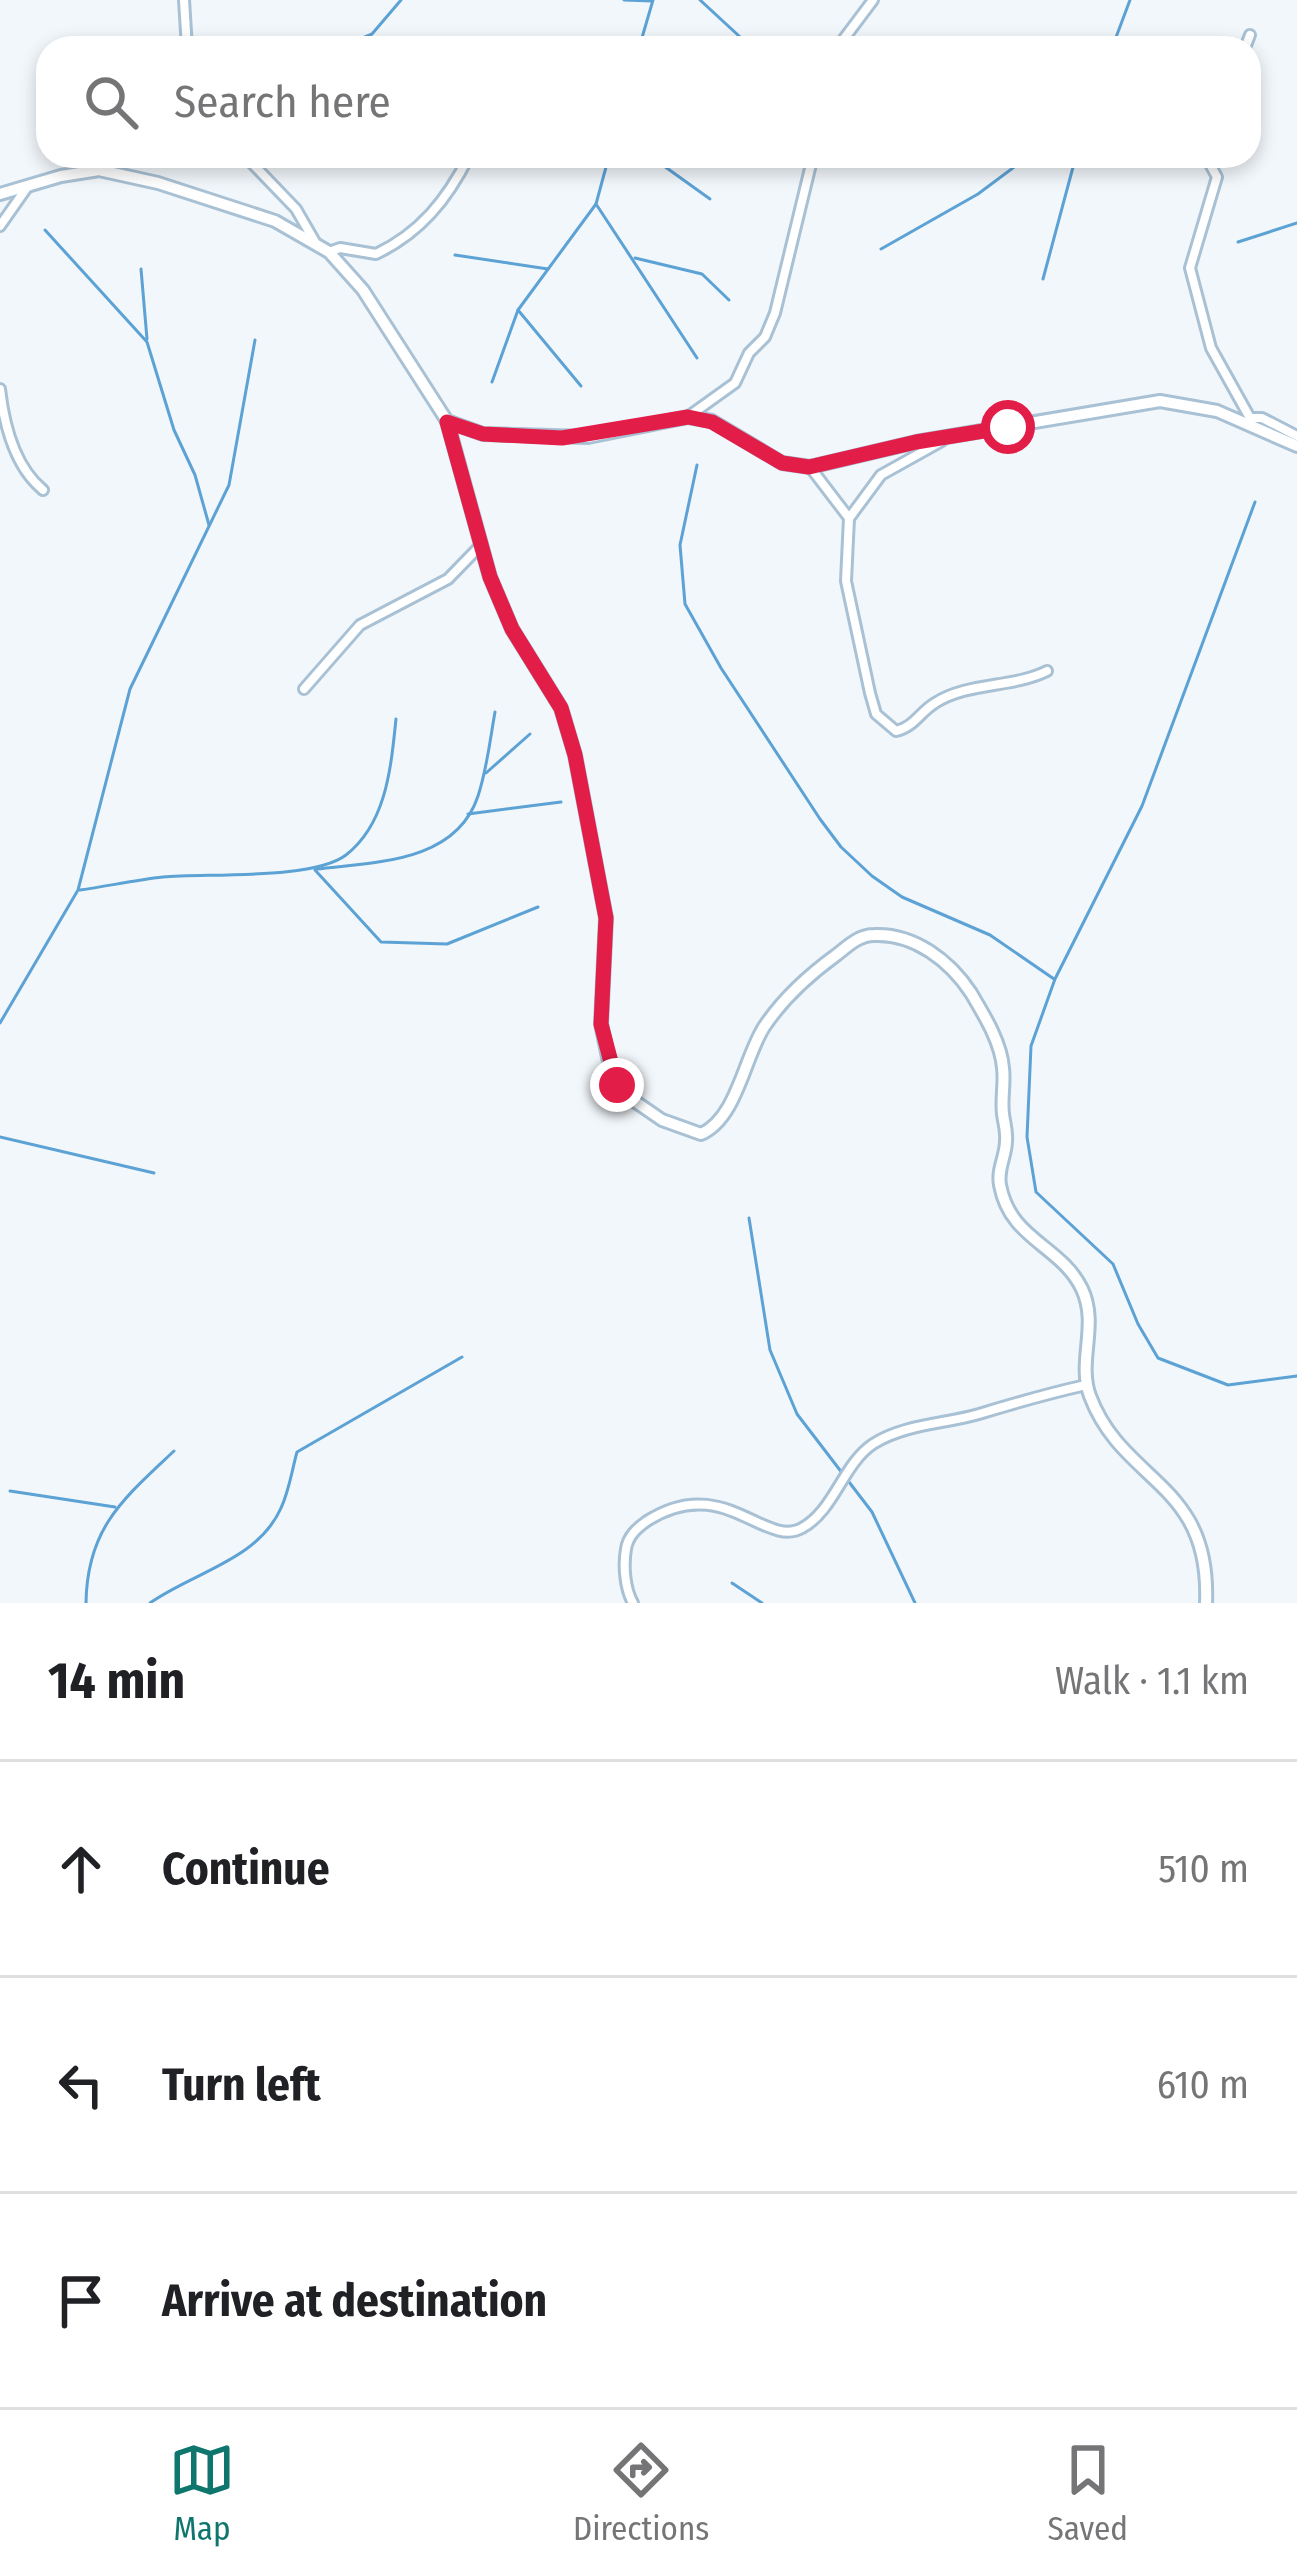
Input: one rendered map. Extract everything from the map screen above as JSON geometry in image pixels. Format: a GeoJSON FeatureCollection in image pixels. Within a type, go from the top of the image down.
{"type":"FeatureCollection","features":[{"type":"Feature","properties":{"kind":"street"},"geometry":{"type":"LineString","coordinates":[[184,0],[186,36]]}},
{"type":"Feature","properties":{"kind":"street"},"geometry":{"type":"LineString","coordinates":[[846,36],[873,0]]}},
{"type":"Feature","properties":{"kind":"street"},"geometry":{"type":"LineString","coordinates":[[257,168],[296,208],[315,244]]}},
{"type":"Feature","properties":{"kind":"street"},"geometry":{"type":"LineString","coordinates":[[329,252],[340,248],[376,254],[418,230],[461,168]]}},
{"type":"Feature","properties":{"kind":"street"},"geometry":{"type":"LineString","coordinates":[[688,417],[735,383],[749,353],[765,338],[810,168]]}},
{"type":"Feature","properties":{"kind":"street"},"geometry":{"type":"LineString","coordinates":[[1212,168],[1216,178],[1190,268],[1211,348],[1246,419]]}},
{"type":"Feature","properties":{"kind":"street"},"geometry":{"type":"LineString","coordinates":[[0,194],[99,170],[131,176],[274,220],[329,252],[363,290],[447,422],[490,577],[512,629],[561,708],[572,740],[606,918],[601,1024],[617,1085],[626,1096],[662,1120],[701,1134],[713,1129],[775,1012],[855,940],[877,934],[917,944],[960,977],[1000,1051],[1007,1137],[999,1181],[1015,1222],[1066,1266],[1082,1289],[1091,1318],[1086,1384],[1115,1438],[1176,1500],[1193,1526],[1206,1568],[1205,1603]]}},
{"type":"Feature","properties":{"kind":"street"},"geometry":{"type":"LineString","coordinates":[[0,226],[29,185]]}},
{"type":"Feature","properties":{"kind":"street"},"geometry":{"type":"LineString","coordinates":[[0,389],[15,448],[28,477],[43,490]]}},
{"type":"Feature","properties":{"kind":"street"},"geometry":{"type":"LineString","coordinates":[[447,422],[483,434],[562,438],[688,417],[723,427],[782,463],[809,467],[946,437],[1160,400],[1246,419],[1297,446]]}},
{"type":"Feature","properties":{"kind":"street"},"geometry":{"type":"LineString","coordinates":[[1246,419],[1262,418],[1297,436]]}},
{"type":"Feature","properties":{"kind":"street"},"geometry":{"type":"LineString","coordinates":[[946,437],[881,475],[849,518],[847,581],[876,713],[896,731],[907,729],[936,702],[1029,680],[1047,671]]}},
{"type":"Feature","properties":{"kind":"street"},"geometry":{"type":"LineString","coordinates":[[809,467],[849,518]]}},
{"type":"Feature","properties":{"kind":"street"},"geometry":{"type":"LineString","coordinates":[[304,689],[360,625],[448,579],[482,543]]}},
{"type":"Feature","properties":{"kind":"street"},"geometry":{"type":"LineString","coordinates":[[633,1603],[626,1570],[628,1540],[664,1510],[710,1503],[774,1531],[800,1530],[874,1443],[1086,1384]]}},
{"type":"Feature","properties":{"kind":"waterway"},"geometry":{"type":"LineString","coordinates":[[367,36],[401,0]]}},
{"type":"Feature","properties":{"kind":"waterway"},"geometry":{"type":"LineString","coordinates":[[624,0],[652,1]]}},
{"type":"Feature","properties":{"kind":"waterway"},"geometry":{"type":"LineString","coordinates":[[642,36],[653,0]]}},
{"type":"Feature","properties":{"kind":"waterway"},"geometry":{"type":"LineString","coordinates":[[700,0],[739,36]]}},
{"type":"Feature","properties":{"kind":"waterway"},"geometry":{"type":"LineString","coordinates":[[1116,36],[1130,0]]}},
{"type":"Feature","properties":{"kind":"waterway"},"geometry":{"type":"LineString","coordinates":[[492,382],[518,310],[596,204],[606,168]]}},
{"type":"Feature","properties":{"kind":"waterway"},"geometry":{"type":"LineString","coordinates":[[667,168],[710,199]]}},
{"type":"Feature","properties":{"kind":"waterway"},"geometry":{"type":"LineString","coordinates":[[881,249],[978,194],[1013,168]]}},
{"type":"Feature","properties":{"kind":"waterway"},"geometry":{"type":"LineString","coordinates":[[1043,279],[1073,168]]}},
{"type":"Feature","properties":{"kind":"waterway"},"geometry":{"type":"LineString","coordinates":[[596,204],[697,358]]}},
{"type":"Feature","properties":{"kind":"waterway"},"geometry":{"type":"LineString","coordinates":[[1238,242],[1297,223]]}},
{"type":"Feature","properties":{"kind":"waterway"},"geometry":{"type":"LineString","coordinates":[[45,230],[147,342],[209,525]]}},
{"type":"Feature","properties":{"kind":"waterway"},"geometry":{"type":"LineString","coordinates":[[455,255],[548,269]]}},
{"type":"Feature","properties":{"kind":"waterway"},"geometry":{"type":"LineString","coordinates":[[635,258],[702,274],[729,300]]}},
{"type":"Feature","properties":{"kind":"waterway"},"geometry":{"type":"LineString","coordinates":[[141,269],[147,339]]}},
{"type":"Feature","properties":{"kind":"waterway"},"geometry":{"type":"LineString","coordinates":[[518,310],[581,386]]}},
{"type":"Feature","properties":{"kind":"waterway"},"geometry":{"type":"LineString","coordinates":[[0,1023],[78,890],[130,689],[229,485],[255,340]]}},
{"type":"Feature","properties":{"kind":"waterway"},"geometry":{"type":"LineString","coordinates":[[697,465],[680,545],[685,604],[820,819],[841,847],[902,897],[990,935],[1054,979]]}},
{"type":"Feature","properties":{"kind":"waterway"},"geometry":{"type":"LineString","coordinates":[[1255,502],[1142,806],[1055,979],[1031,1046],[1027,1137],[1036,1192],[1113,1264],[1158,1358],[1228,1385],[1297,1376]]}},
{"type":"Feature","properties":{"kind":"waterway"},"geometry":{"type":"LineString","coordinates":[[317,869],[411,855],[452,835],[478,796],[495,712]]}},
{"type":"Feature","properties":{"kind":"waterway"},"geometry":{"type":"LineString","coordinates":[[80,890],[163,877],[285,872],[346,855],[360,842],[379,810],[396,719]]}},
{"type":"Feature","properties":{"kind":"waterway"},"geometry":{"type":"LineString","coordinates":[[486,773],[530,734]]}},
{"type":"Feature","properties":{"kind":"waterway"},"geometry":{"type":"LineString","coordinates":[[468,814],[561,802]]}},
{"type":"Feature","properties":{"kind":"waterway"},"geometry":{"type":"LineString","coordinates":[[315,870],[381,942],[447,944],[538,907]]}},
{"type":"Feature","properties":{"kind":"waterway"},"geometry":{"type":"LineString","coordinates":[[0,1137],[154,1173]]}},
{"type":"Feature","properties":{"kind":"waterway"},"geometry":{"type":"LineString","coordinates":[[749,1218],[770,1350],[797,1414],[872,1512],[915,1603]]}},
{"type":"Feature","properties":{"kind":"waterway"},"geometry":{"type":"LineString","coordinates":[[150,1603],[241,1553],[271,1526],[297,1452],[462,1357]]}},
{"type":"Feature","properties":{"kind":"waterway"},"geometry":{"type":"LineString","coordinates":[[86,1603],[93,1554],[111,1517],[174,1451]]}},
{"type":"Feature","properties":{"kind":"waterway"},"geometry":{"type":"LineString","coordinates":[[10,1491],[115,1507]]}},
{"type":"Feature","properties":{"kind":"waterway"},"geometry":{"type":"LineString","coordinates":[[732,1583],[762,1603]]}},
{"type":"Feature","properties":{"kind":"route"},"geometry":{"type":"LineString","coordinates":[[617,1085],[601,1024],[606,918],[575,755],[561,708],[512,629],[490,577],[447,422],[483,434],[562,438],[688,417],[735,433],[782,463],[809,467],[1008,427]]}}]}
